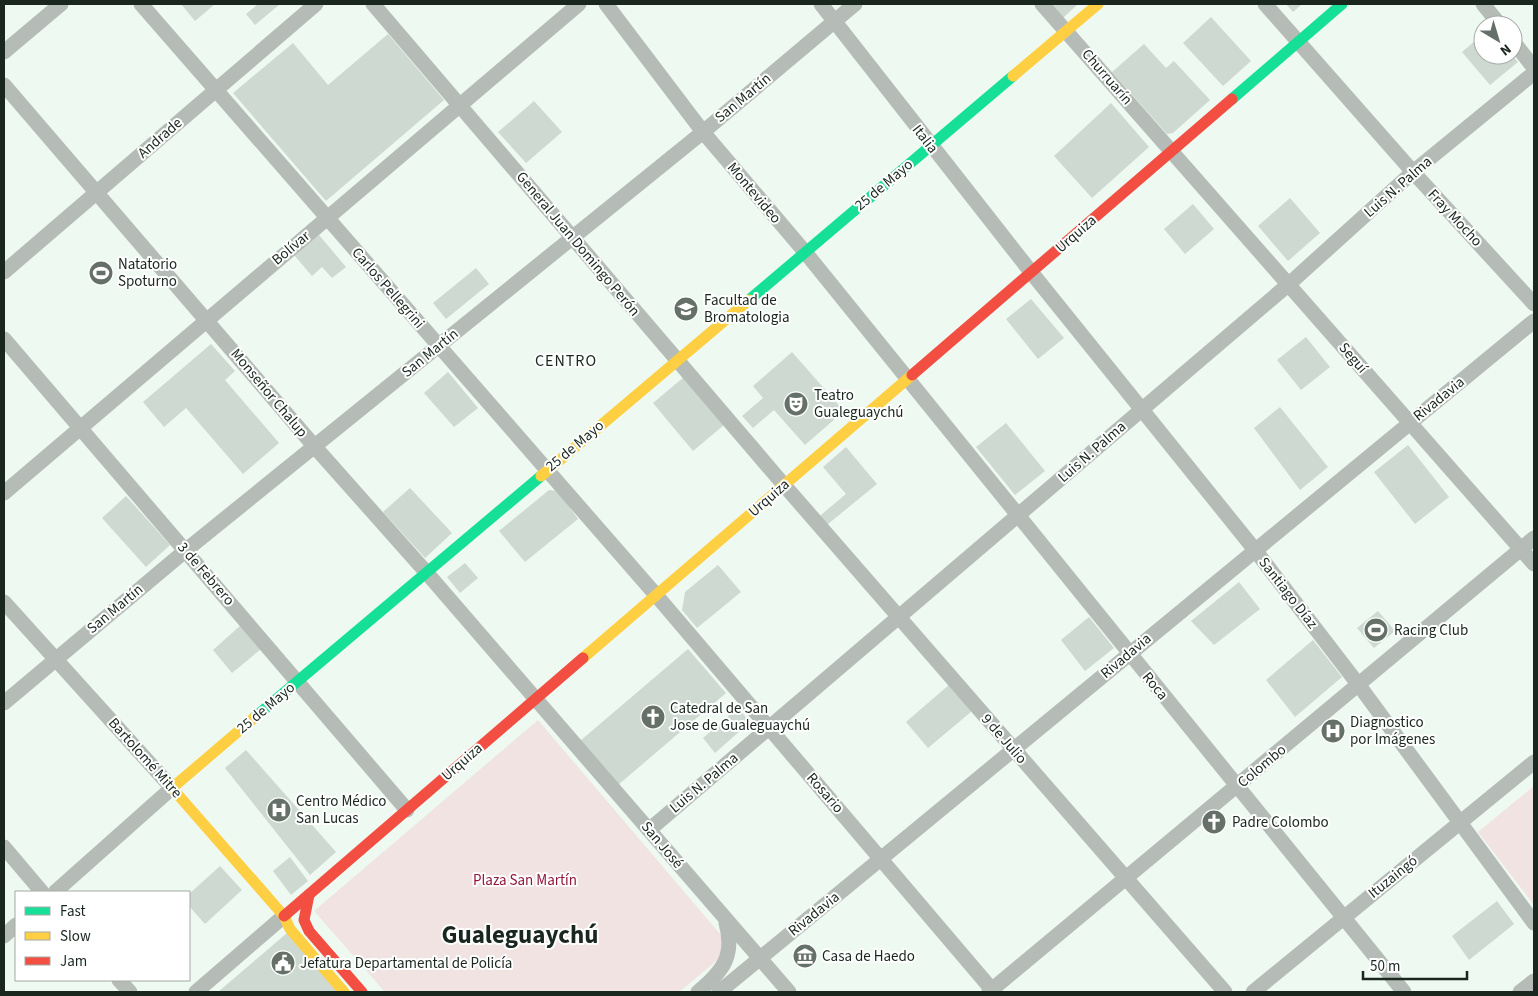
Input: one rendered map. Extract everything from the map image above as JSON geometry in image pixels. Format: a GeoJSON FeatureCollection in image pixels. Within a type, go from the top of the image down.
{"type":"FeatureCollection","features":[{"type":"Feature","properties":{"kind":"street"},"geometry":{"type":"LineString","coordinates":[[4,52],[61,4]]}},
{"type":"Feature","properties":{"kind":"street","name":"Carlos Pellegrini"},"geometry":{"type":"LineString","coordinates":[[141,4],[656,595]]}},
{"type":"Feature","properties":{"kind":"street","name":"Andrade"},"geometry":{"type":"LineString","coordinates":[[4,272],[316,4]]}},
{"type":"Feature","properties":{"kind":"street","name":"General Juan Domingo Perón"},"geometry":{"type":"LineString","coordinates":[[373,4],[784,485]]}},
{"type":"Feature","properties":{"kind":"street","name":"Bolívar"},"geometry":{"type":"LineString","coordinates":[[4,493],[579,4]]}},
{"type":"Feature","properties":{"kind":"street","name":"Montevideo"},"geometry":{"type":"LineString","coordinates":[[606,4],[703,132],[805,252],[906,379]]}},
{"type":"Feature","properties":{"kind":"street","name":"Italia"},"geometry":{"type":"LineString","coordinates":[[821,4],[1031,272]]}},
{"type":"Feature","properties":{"kind":"street","name":"San Martín"},"geometry":{"type":"LineString","coordinates":[[4,702],[185,550],[315,448],[703,132],[855,4]]}},
{"type":"Feature","properties":{"kind":"street","name":"Churruarín"},"geometry":{"type":"LineString","coordinates":[[1042,4],[1172,151]]}},
{"type":"Feature","properties":{"kind":"street","name":"25 de Mayo"},"geometry":{"type":"LineString","coordinates":[[56,891],[297,681],[1098,4]]}},
{"type":"Feature","properties":{"kind":"street","name":"Fray Mocho"},"geometry":{"type":"LineString","coordinates":[[1265,4],[1413,172],[1534,304]]}},
{"type":"Feature","properties":{"kind":"street","name":"Urquiza"},"geometry":{"type":"LineString","coordinates":[[196,992],[1342,4]]}},
{"type":"Feature","properties":{"kind":"street"},"geometry":{"type":"LineString","coordinates":[[1483,4],[1492,15]]}},
{"type":"Feature","properties":{"kind":"street"},"geometry":{"type":"LineString","coordinates":[[1523,54],[1534,68]]}},
{"type":"Feature","properties":{"kind":"street","name":"Luis N. Palma"},"geometry":{"type":"LineString","coordinates":[[649,830],[1289,284],[1413,172],[1534,73]]}},
{"type":"Feature","properties":{"kind":"street","name":"Monseñor Chalup"},"geometry":{"type":"LineString","coordinates":[[4,86],[315,448],[536,698]]}},
{"type":"Feature","properties":{"kind":"street","name":"Seguí"},"geometry":{"type":"LineString","coordinates":[[1172,151],[1534,564]]}},
{"type":"Feature","properties":{"kind":"street","name":"Santiago Díaz"},"geometry":{"type":"LineString","coordinates":[[1031,272],[1255,550],[1358,684],[1534,923]]}},
{"type":"Feature","properties":{"kind":"street","name":"Rivadavia"},"geometry":{"type":"LineString","coordinates":[[719,992],[1534,321]]}},
{"type":"Feature","properties":{"kind":"street","name":"3 de Febrero"},"geometry":{"type":"LineString","coordinates":[[4,339],[407,810]]}},
{"type":"Feature","properties":{"kind":"street","name":"Roca"},"geometry":{"type":"LineString","coordinates":[[906,379],[1404,992]]}},
{"type":"Feature","properties":{"kind":"street","name":"9 de Julio"},"geometry":{"type":"LineString","coordinates":[[784,485],[1225,992]]}},
{"type":"Feature","properties":{"kind":"street","name":"Colombo"},"geometry":{"type":"LineString","coordinates":[[992,991],[1534,538]]}},
{"type":"Feature","properties":{"kind":"street","name":"Rosario"},"geometry":{"type":"LineString","coordinates":[[656,595],[992,991]]}},
{"type":"Feature","properties":{"kind":"street","name":"Bartolomé Mitre"},"geometry":{"type":"LineString","coordinates":[[4,602],[172,788],[284,916],[290,929],[344,992]]}},
{"type":"Feature","properties":{"kind":"street","name":"San José"},"geometry":{"type":"LineString","coordinates":[[536,698],[789,992]]}},
{"type":"Feature","properties":{"kind":"street","name":"Ituzaingó"},"geometry":{"type":"LineString","coordinates":[[1253,992],[1534,762]]}},
{"type":"Feature","properties":{"kind":"street"},"geometry":{"type":"LineString","coordinates":[[4,847],[41,891]]}},
{"type":"Feature","properties":{"kind":"street"},"geometry":{"type":"LineString","coordinates":[[309,894],[304,920],[309,931],[362,992]]}},
{"type":"Feature","properties":{"kind":"street"},"geometry":{"type":"LineString","coordinates":[[698,992],[712,981],[726,962],[730,939],[726,921]]}},
{"type":"Feature","properties":{"kind":"street"},"geometry":{"type":"LineString","coordinates":[[4,936],[15,926]]}},
{"type":"Feature","properties":{"kind":"street"},"geometry":{"type":"LineString","coordinates":[[120,981],[130,992]]}},
{"type":"Feature","properties":{"kind":"street"},"geometry":{"type":"LineString","coordinates":[[1520,992],[1534,981]]}},
{"type":"Feature","properties":{"kind":"green space","name":"Plaza San Martín"},"geometry":{"type":"Polygon","coordinates":[[[538,720],[732,948],[679,992],[385,992],[314,911],[538,720]]]}},
{"type":"Feature","properties":{"kind":"green space"},"geometry":{"type":"Polygon","coordinates":[[[1534,786],[1534,905],[1478,832],[1534,786]]]}},
{"type":"Feature","properties":{"kind":"building"},"geometry":{"type":"Polygon","coordinates":[[[181,4],[215,4],[195,21],[181,4]]]}},
{"type":"Feature","properties":{"kind":"building"},"geometry":{"type":"Polygon","coordinates":[[[258,4],[280,4],[255,25],[246,14],[258,4]]]}},
{"type":"Feature","properties":{"kind":"building"},"geometry":{"type":"Polygon","coordinates":[[[1051,4],[1078,4],[1063,18],[1051,4]]]}},
{"type":"Feature","properties":{"kind":"building"},"geometry":{"type":"Polygon","coordinates":[[[1286,4],[1302,4],[1293,12],[1286,4]]]}},
{"type":"Feature","properties":{"kind":"building"},"geometry":{"type":"Polygon","coordinates":[[[1211,17],[1251,61],[1223,86],[1183,43],[1211,17]]]}},
{"type":"Feature","properties":{"kind":"building"},"geometry":{"type":"Polygon","coordinates":[[[388,34],[444,100],[326,201],[233,93],[293,43],[328,85],[388,34]]]}},
{"type":"Feature","properties":{"kind":"building"},"geometry":{"type":"Polygon","coordinates":[[[1473,43],[1473,65],[1462,52],[1473,43]]]}},
{"type":"Feature","properties":{"kind":"building"},"geometry":{"type":"Polygon","coordinates":[[[1144,44],[1166,68],[1174,61],[1210,100],[1173,133],[1167,134],[1112,72],[1144,44]]]}},
{"type":"Feature","properties":{"kind":"building"},"geometry":{"type":"Polygon","coordinates":[[[1473,65],[1514,65],[1490,85],[1473,65]]]}},
{"type":"Feature","properties":{"kind":"building"},"geometry":{"type":"Polygon","coordinates":[[[534,101],[562,132],[526,163],[498,132],[534,101]]]}},
{"type":"Feature","properties":{"kind":"building"},"geometry":{"type":"Polygon","coordinates":[[[1111,103],[1149,147],[1092,198],[1054,156],[1111,103]]]}},
{"type":"Feature","properties":{"kind":"building"},"geometry":{"type":"Polygon","coordinates":[[[1290,198],[1320,233],[1288,261],[1258,226],[1290,198]]]}},
{"type":"Feature","properties":{"kind":"building"},"geometry":{"type":"Polygon","coordinates":[[[1193,204],[1214,229],[1185,254],[1164,229],[1193,204]]]}},
{"type":"Feature","properties":{"kind":"building"},"geometry":{"type":"Polygon","coordinates":[[[319,235],[346,267],[332,278],[322,267],[312,276],[294,255],[319,235]]]}},
{"type":"Feature","properties":{"kind":"building"},"geometry":{"type":"Polygon","coordinates":[[[476,268],[489,284],[446,319],[433,303],[476,268]]]}},
{"type":"Feature","properties":{"kind":"building"},"geometry":{"type":"Polygon","coordinates":[[[1031,299],[1064,338],[1038,359],[1006,319],[1031,299]]]}},
{"type":"Feature","properties":{"kind":"building"},"geometry":{"type":"Polygon","coordinates":[[[1306,337],[1330,367],[1301,390],[1277,360],[1306,337]]]}},
{"type":"Feature","properties":{"kind":"building"},"geometry":{"type":"Polygon","coordinates":[[[211,344],[235,371],[225,380],[279,443],[243,474],[186,408],[164,427],[143,402],[211,344]]]}},
{"type":"Feature","properties":{"kind":"building","name":"Teatro Gualeguaychú"},"geometry":{"type":"Polygon","coordinates":[[[792,352],[844,411],[805,445],[774,410],[753,428],[742,416],[763,398],[753,386],[792,352]]]}},
{"type":"Feature","properties":{"kind":"building"},"geometry":{"type":"Polygon","coordinates":[[[448,372],[478,408],[454,427],[424,393],[448,372]]]}},
{"type":"Feature","properties":{"kind":"building"},"geometry":{"type":"Polygon","coordinates":[[[684,377],[724,425],[693,451],[653,403],[684,377]]]}},
{"type":"Feature","properties":{"kind":"building"},"geometry":{"type":"Polygon","coordinates":[[[1280,407],[1328,467],[1300,490],[1254,428],[1280,407]]]}},
{"type":"Feature","properties":{"kind":"building"},"geometry":{"type":"Polygon","coordinates":[[[1006,423],[1045,471],[1015,495],[976,447],[1006,423]]]}},
{"type":"Feature","properties":{"kind":"building"},"geometry":{"type":"Polygon","coordinates":[[[1408,445],[1449,497],[1415,524],[1374,472],[1408,445]]]}},
{"type":"Feature","properties":{"kind":"building"},"geometry":{"type":"Polygon","coordinates":[[[846,447],[877,484],[822,529],[815,520],[846,494],[823,467],[846,447]]]}},
{"type":"Feature","properties":{"kind":"building"},"geometry":{"type":"Polygon","coordinates":[[[410,488],[452,533],[425,558],[383,512],[410,488]]]}},
{"type":"Feature","properties":{"kind":"building"},"geometry":{"type":"Polygon","coordinates":[[[549,490],[558,491],[578,519],[525,562],[499,531],[549,490]]]}},
{"type":"Feature","properties":{"kind":"building"},"geometry":{"type":"Polygon","coordinates":[[[126,496],[170,545],[146,567],[102,518],[126,496]]]}},
{"type":"Feature","properties":{"kind":"building"},"geometry":{"type":"Polygon","coordinates":[[[465,563],[478,578],[460,593],[447,577],[465,563]]]}},
{"type":"Feature","properties":{"kind":"building"},"geometry":{"type":"Polygon","coordinates":[[[718,565],[741,592],[697,628],[682,610],[685,592],[718,565]]]}},
{"type":"Feature","properties":{"kind":"building"},"geometry":{"type":"Polygon","coordinates":[[[1239,582],[1260,609],[1214,645],[1191,621],[1239,582]]]}},
{"type":"Feature","properties":{"kind":"building","name":"Racing Club"},"geometry":{"type":"Polygon","coordinates":[[[1378,611],[1395,631],[1374,648],[1357,628],[1378,611]]]}},
{"type":"Feature","properties":{"kind":"building"},"geometry":{"type":"Polygon","coordinates":[[[1089,617],[1114,648],[1085,671],[1061,640],[1089,617]]]}},
{"type":"Feature","properties":{"kind":"building"},"geometry":{"type":"Polygon","coordinates":[[[241,625],[261,649],[232,673],[213,650],[241,625]]]}},
{"type":"Feature","properties":{"kind":"building"},"geometry":{"type":"Polygon","coordinates":[[[1313,640],[1342,677],[1295,717],[1266,680],[1313,640]]]}},
{"type":"Feature","properties":{"kind":"building","name":"Catedral de San Jose de Gualeguaychú"},"geometry":{"type":"Polygon","coordinates":[[[688,649],[726,693],[618,785],[580,741],[688,649]]]}},
{"type":"Feature","properties":{"kind":"building"},"geometry":{"type":"Polygon","coordinates":[[[950,684],[972,711],[928,748],[906,722],[950,684]]]}},
{"type":"Feature","properties":{"kind":"building"},"geometry":{"type":"Polygon","coordinates":[[[738,708],[750,722],[715,753],[703,738],[738,708]]]}},
{"type":"Feature","properties":{"kind":"building","name":"Centro Médico San Lucas"},"geometry":{"type":"Polygon","coordinates":[[[246,750],[336,852],[310,875],[225,768],[246,750]]]}},
{"type":"Feature","properties":{"kind":"building"},"geometry":{"type":"Polygon","coordinates":[[[290,857],[308,881],[291,895],[273,871],[290,857]]]}},
{"type":"Feature","properties":{"kind":"building"},"geometry":{"type":"Polygon","coordinates":[[[220,866],[242,890],[205,924],[190,907],[190,893],[220,866]]]}},
{"type":"Feature","properties":{"kind":"building"},"geometry":{"type":"Polygon","coordinates":[[[1497,901],[1514,924],[1469,960],[1452,936],[1497,901]]]}},
{"type":"Feature","properties":{"kind":"building","name":"Jefatura Departamental de Policía"},"geometry":{"type":"Polygon","coordinates":[[[287,933],[338,992],[218,992],[287,933]]]}},
{"type":"Feature","properties":{"kind":"traffic: fast"},"geometry":{"type":"LineString","coordinates":[[1232,99],[1342,4]]}},
{"type":"Feature","properties":{"kind":"traffic: fast"},"geometry":{"type":"LineString","coordinates":[[749,300],[1013,76]]}},
{"type":"Feature","properties":{"kind":"traffic: fast"},"geometry":{"type":"LineString","coordinates":[[254,718],[541,476]]}},
{"type":"Feature","properties":{"kind":"traffic: slow"},"geometry":{"type":"LineString","coordinates":[[1013,76],[1098,4]]}},
{"type":"Feature","properties":{"kind":"traffic: slow"},"geometry":{"type":"LineString","coordinates":[[541,476],[749,300]]}},
{"type":"Feature","properties":{"kind":"traffic: slow"},"geometry":{"type":"LineString","coordinates":[[583,658],[912,375]]}},
{"type":"Feature","properties":{"kind":"traffic: slow"},"geometry":{"type":"LineString","coordinates":[[254,718],[172,788],[284,916],[290,929],[344,992]]}},
{"type":"Feature","properties":{"kind":"traffic: jam"},"geometry":{"type":"LineString","coordinates":[[912,375],[1232,99]]}},
{"type":"Feature","properties":{"kind":"traffic: jam"},"geometry":{"type":"LineString","coordinates":[[284,916],[583,658]]}},
{"type":"Feature","properties":{"kind":"traffic: jam"},"geometry":{"type":"LineString","coordinates":[[309,895],[304,920],[309,931],[362,992]]}},
{"type":"Feature","properties":{"kind":"place","name":"Natatorio Spoturno"},"geometry":{"type":"Point","coordinates":[101,273]}},
{"type":"Feature","properties":{"kind":"place","name":"Facultad de Bromatologia"},"geometry":{"type":"Point","coordinates":[686,309]}},
{"type":"Feature","properties":{"kind":"place","name":"Teatro Gualeguaychú"},"geometry":{"type":"Point","coordinates":[796,404]}},
{"type":"Feature","properties":{"kind":"place","name":"Racing Club"},"geometry":{"type":"Point","coordinates":[1376,630]}},
{"type":"Feature","properties":{"kind":"place","name":"Catedral de San Jose de Gualeguaychú"},"geometry":{"type":"Point","coordinates":[653,717]}},
{"type":"Feature","properties":{"kind":"place","name":"Diagnostico por Imágenes"},"geometry":{"type":"Point","coordinates":[1333,731]}},
{"type":"Feature","properties":{"kind":"place","name":"Centro Médico San Lucas"},"geometry":{"type":"Point","coordinates":[279,810]}},
{"type":"Feature","properties":{"kind":"place","name":"Padre Colombo"},"geometry":{"type":"Point","coordinates":[1214,822]}},
{"type":"Feature","properties":{"kind":"place","name":"Casa de Haedo"},"geometry":{"type":"Point","coordinates":[805,956]}},
{"type":"Feature","properties":{"kind":"place","name":"Jefatura Departamental de Policía"},"geometry":{"type":"Point","coordinates":[283,963]}},
{"type":"Feature","properties":{"kind":"district","name":"CENTRO"},"geometry":{"type":"Point","coordinates":[566,361]}},
{"type":"Feature","properties":{"kind":"district","name":"Gualeguaychú"},"geometry":{"type":"Point","coordinates":[520,935]}}]}
